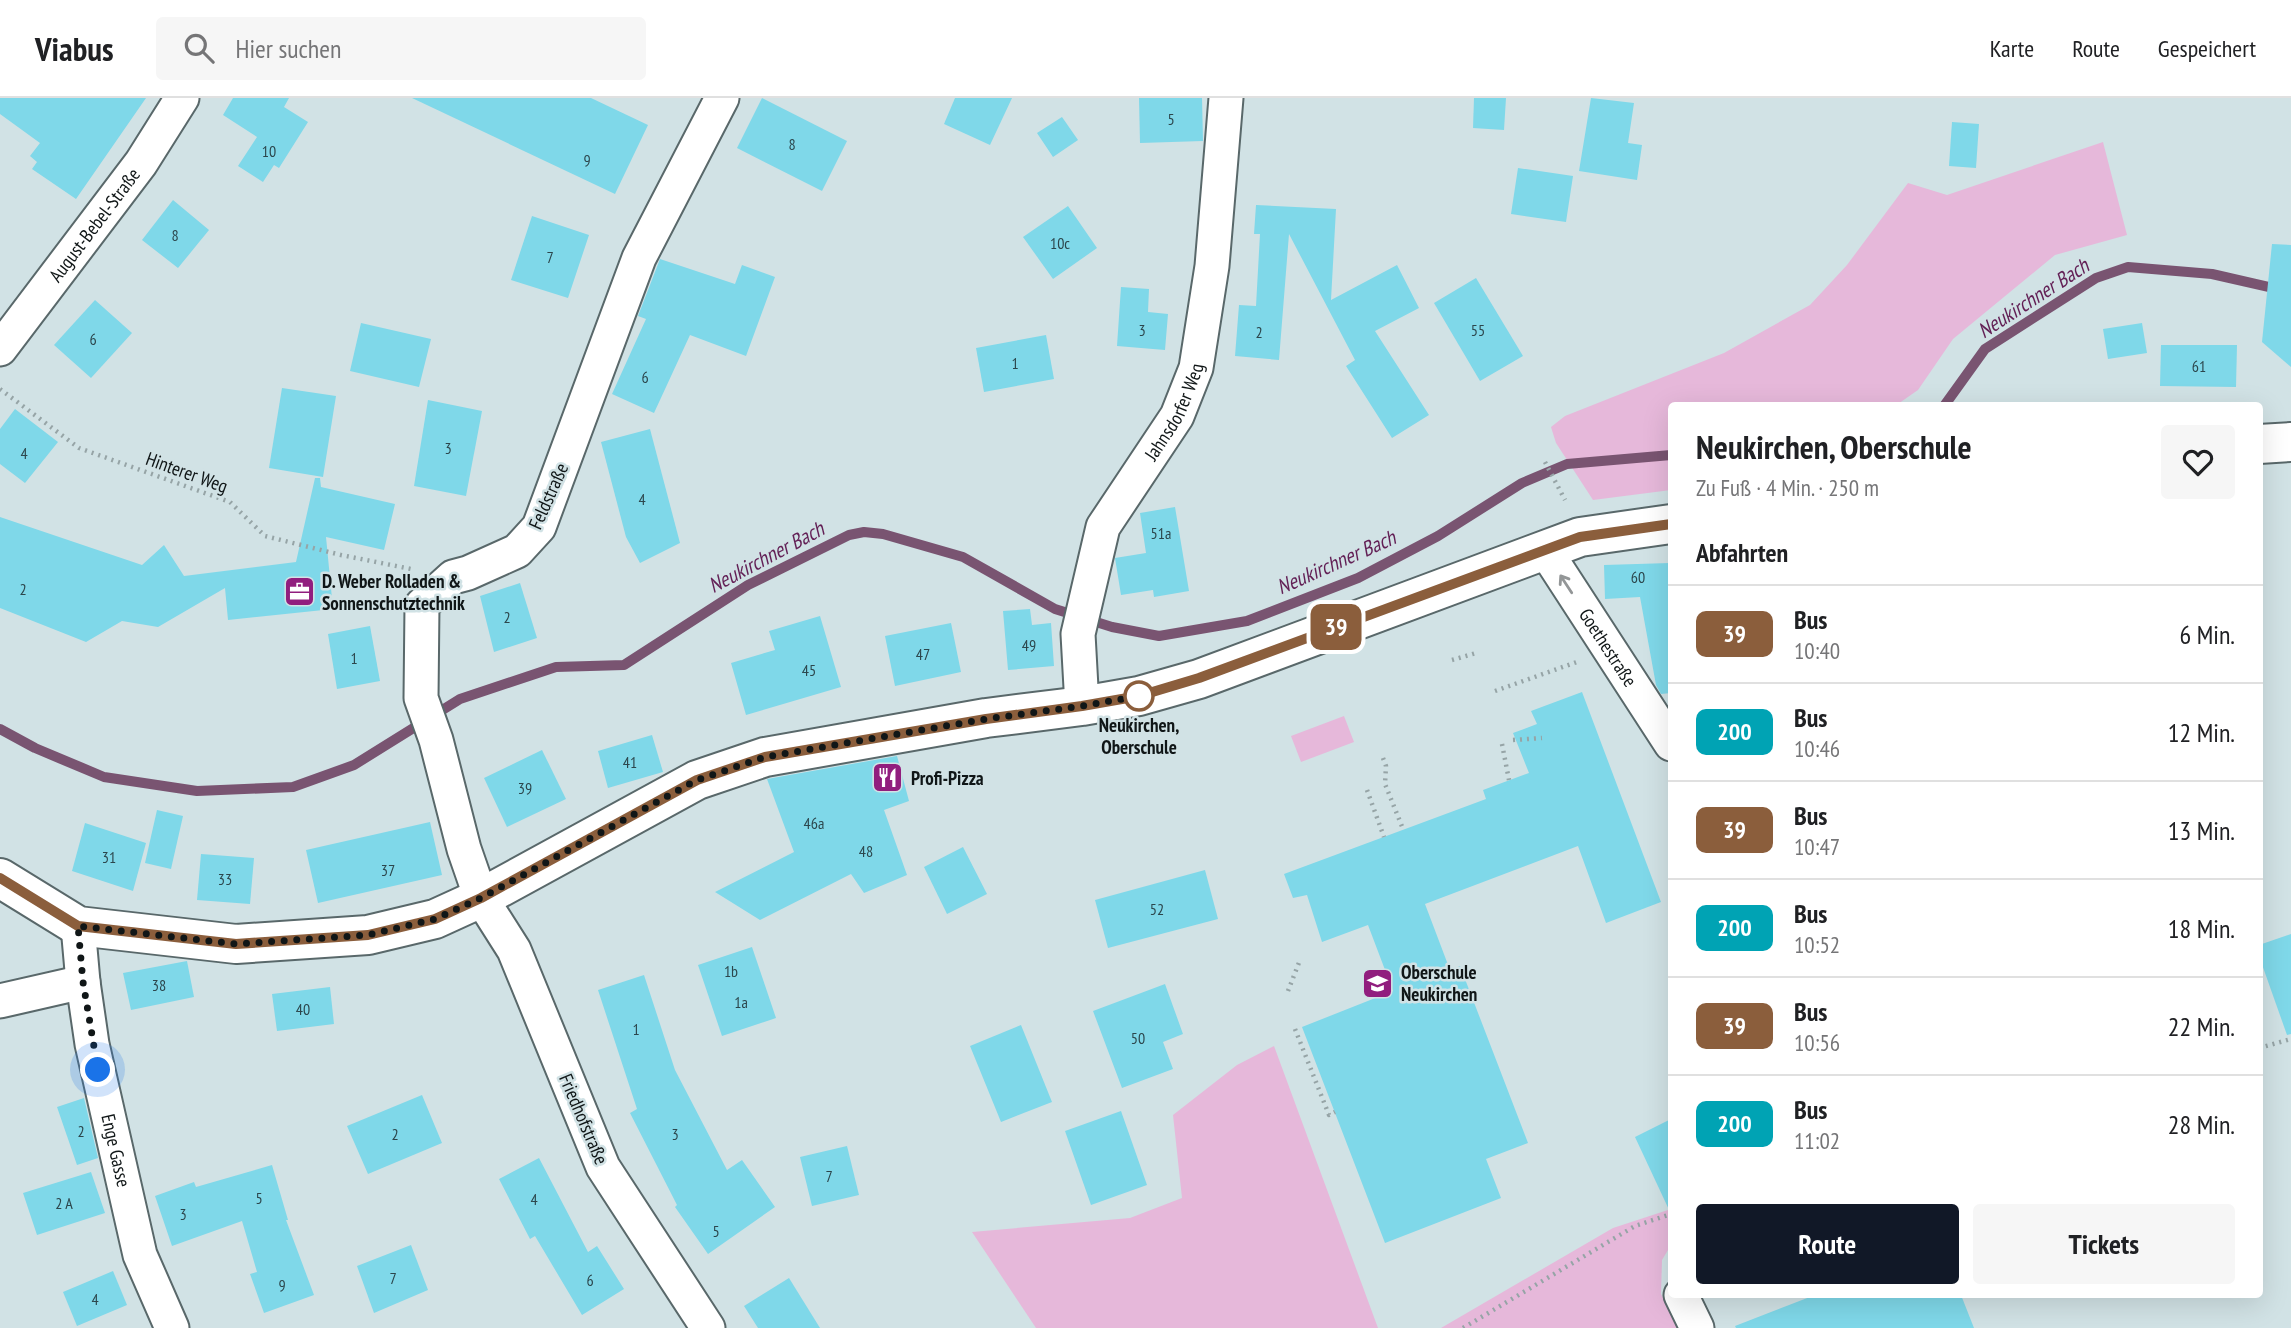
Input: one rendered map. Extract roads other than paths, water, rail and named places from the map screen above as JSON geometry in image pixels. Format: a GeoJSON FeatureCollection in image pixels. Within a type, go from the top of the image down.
{"type":"FeatureCollection","features":[{"type":"Feature","properties":{"kind":"main road"},"geometry":{"type":"LineString","coordinates":[[2263,444],[2291,442]]}},
{"type":"Feature","properties":{"kind":"main road"},"geometry":{"type":"LineString","coordinates":[[0,878],[78,926],[236,944],[368,935],[435,919],[481,898],[697,780],[765,757],[1139,696],[1199,678],[1580,537],[1668,524]]}},
{"type":"Feature","properties":{"kind":"street","name":"August-Bebel-Straße"},"geometry":{"type":"LineString","coordinates":[[0,349],[141,163],[182,98]]}},
{"type":"Feature","properties":{"kind":"street","name":"Feldstraße"},"geometry":{"type":"LineString","coordinates":[[481,898],[464,849],[436,740],[421,698],[422,605],[453,577],[517,551],[539,527],[639,258],[722,98]]}},
{"type":"Feature","properties":{"kind":"street","name":"Jahnsdorfer Weg"},"geometry":{"type":"LineString","coordinates":[[1082,706],[1078,635],[1103,527],[1177,416],[1196,368],[1212,266],[1226,98]]}},
{"type":"Feature","properties":{"kind":"street","name":"Goethestraße"},"geometry":{"type":"LineString","coordinates":[[1545,550],[1668,739]]}},
{"type":"Feature","properties":{"kind":"street","name":"Friedhofstraße"},"geometry":{"type":"LineString","coordinates":[[481,898],[514,950],[603,1167],[708,1328]]}},
{"type":"Feature","properties":{"kind":"street","name":"Enge Gasse"},"geometry":{"type":"LineString","coordinates":[[78,926],[92,1044],[140,1255],[172,1328]]}},
{"type":"Feature","properties":{"kind":"street"},"geometry":{"type":"LineString","coordinates":[[0,1000],[83,982]]}},
{"type":"Feature","properties":{"kind":"street"},"geometry":{"type":"LineString","coordinates":[[1682,1298],[1697,1328]]}},
{"type":"Feature","properties":{"kind":"waterway","name":"Neukirchner Bach"},"geometry":{"type":"LineString","coordinates":[[1947,402],[1985,349],[2096,278],[2128,267],[2212,274],[2291,292]]}},
{"type":"Feature","properties":{"kind":"waterway","name":"Neukirchner Bach"},"geometry":{"type":"LineString","coordinates":[[0,729],[35,748],[104,777],[197,791],[293,787],[354,765],[460,699],[556,667],[624,665],[748,585],[849,535],[864,532],[883,534],[963,557],[1055,609],[1112,627],[1159,636],[1247,621],[1358,578],[1438,536],[1522,483],[1567,464],[1668,455]]}},
{"type":"Feature","properties":{"kind":"place","name":"D. Weber Rolladen & Sonnenschutztechnik"},"geometry":{"type":"Point","coordinates":[299,592]}},
{"type":"Feature","properties":{"kind":"place","name":"Neukirchen, Oberschule"},"geometry":{"type":"Point","coordinates":[1139,696]}},
{"type":"Feature","properties":{"kind":"place","name":"Profi-Pizza"},"geometry":{"type":"Point","coordinates":[888,778]}},
{"type":"Feature","properties":{"kind":"place","name":"Oberschule Neukirchen"},"geometry":{"type":"Point","coordinates":[1378,983]}}]}
